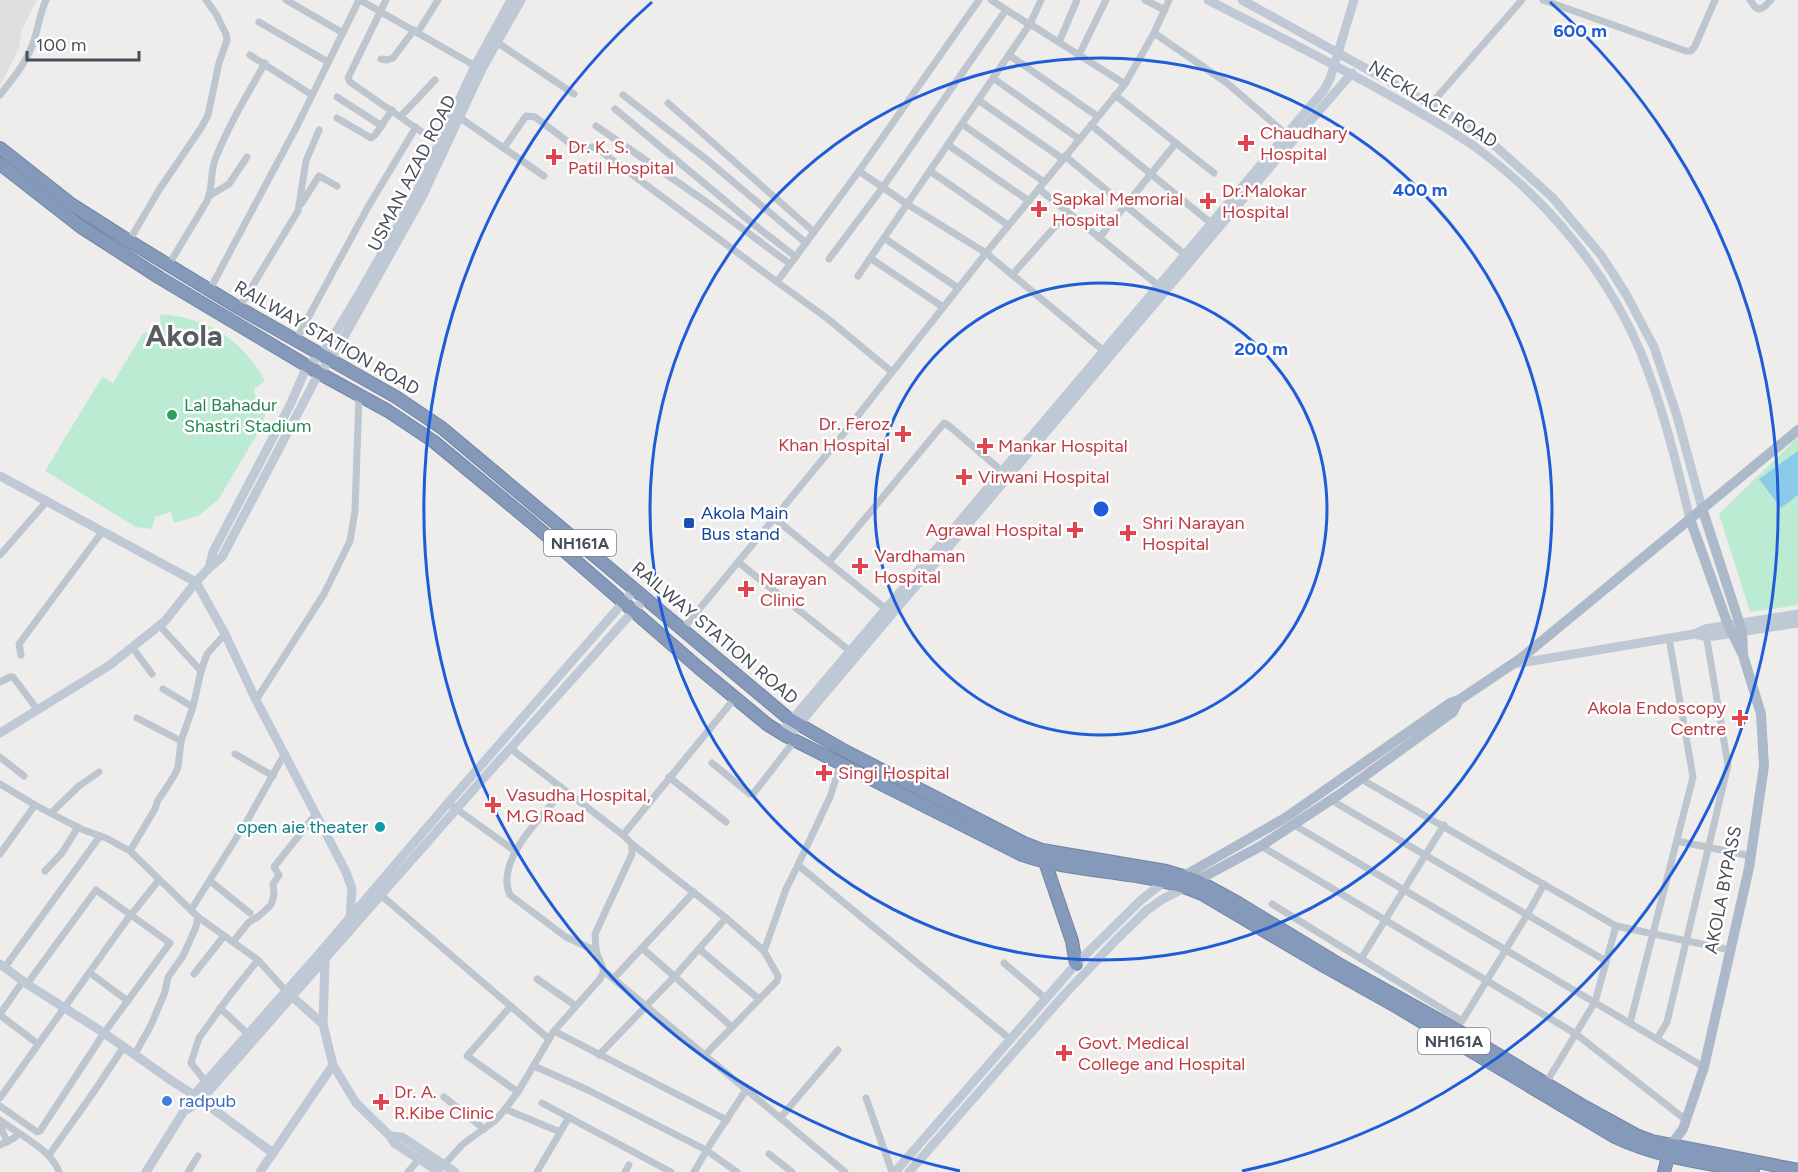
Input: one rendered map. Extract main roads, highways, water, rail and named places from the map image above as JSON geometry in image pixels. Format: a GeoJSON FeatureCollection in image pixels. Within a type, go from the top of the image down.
{"type":"FeatureCollection","features":[{"type":"Feature","properties":{"kind":"highway","name":"RAILWAY STATION ROAD"},"geometry":{"type":"LineString","coordinates":[[0,148],[71,204],[168,266],[396,397],[442,428],[795,722],[845,751],[1024,843],[1043,856],[1165,881]]}},
{"type":"Feature","properties":{"kind":"highway","name":"RAILWAY STATION ROAD"},"geometry":{"type":"LineString","coordinates":[[0,164],[81,227],[160,278],[307,366],[398,417],[433,441],[768,725],[1022,855],[1043,856],[1189,881]]}},
{"type":"Feature","properties":{"kind":"highway"},"geometry":{"type":"LineString","coordinates":[[1043,856],[1072,941],[1076,964]]}},
{"type":"Feature","properties":{"kind":"highway","name":"NH161A"},"geometry":{"type":"LineString","coordinates":[[1165,881],[1189,881],[1229,897],[1337,963],[1439,1019],[1636,1135],[1670,1150],[1683,1159],[1753,1172]]}},
{"type":"Feature","properties":{"kind":"highway","name":"NH161A"},"geometry":{"type":"LineString","coordinates":[[1189,881],[1215,900],[1615,1137],[1636,1147],[1670,1150]]}},
{"type":"Feature","properties":{"kind":"highway","name":"AKOLA BYPASS"},"geometry":{"type":"LineString","coordinates":[[1664,1172],[1670,1150]]}},
{"type":"Feature","properties":{"kind":"highway","name":"NH161A"},"geometry":{"type":"LineString","coordinates":[[1683,1159],[1798,1170]]}},
{"type":"Feature","properties":{"kind":"main road","name":"USMAN AZAD ROAD"},"geometry":{"type":"LineString","coordinates":[[326,357],[415,196],[511,0]]}},
{"type":"Feature","properties":{"kind":"main road","name":"USMAN AZAD ROAD"},"geometry":{"type":"LineString","coordinates":[[493,40],[521,0]]}},
{"type":"Feature","properties":{"kind":"main road","name":"NECKLACE ROAD"},"geometry":{"type":"LineString","coordinates":[[1208,0],[1352,73],[1437,122],[1482,152],[1528,190],[1595,269],[1622,314],[1655,387],[1689,519]]}},
{"type":"Feature","properties":{"kind":"main road"},"geometry":{"type":"LineString","coordinates":[[1242,0],[1444,111],[1494,145],[1535,181],[1575,223],[1601,255],[1626,294],[1654,347],[1677,416],[1702,508]]}},
{"type":"Feature","properties":{"kind":"main road"},"geometry":{"type":"LineString","coordinates":[[788,737],[795,722],[850,651],[1159,286],[1189,257],[1212,224],[1324,90],[1330,79],[1354,0]]}},
{"type":"Feature","properties":{"kind":"main road","name":"USMAN AZAD ROAD"},"geometry":{"type":"LineString","coordinates":[[326,357],[422,197],[479,68]]}},
{"type":"Feature","properties":{"kind":"main road"},"geometry":{"type":"LineString","coordinates":[[795,722],[1189,257],[1352,73]]}},
{"type":"Feature","properties":{"kind":"main road"},"geometry":{"type":"LineString","coordinates":[[1437,122],[1444,111]]}},
{"type":"Feature","properties":{"kind":"main road"},"geometry":{"type":"LineString","coordinates":[[1528,190],[1535,181]]}},
{"type":"Feature","properties":{"kind":"main road"},"geometry":{"type":"LineString","coordinates":[[0,733],[110,666],[165,621],[208,568],[222,557],[269,457],[307,366],[326,357]]}},
{"type":"Feature","properties":{"kind":"main road"},"geometry":{"type":"LineString","coordinates":[[269,457],[319,373],[326,357]]}},
{"type":"Feature","properties":{"kind":"main road"},"geometry":{"type":"LineString","coordinates":[[909,1172],[1064,995],[1147,910],[1450,704],[1460,700],[1513,664],[1798,430]]}},
{"type":"Feature","properties":{"kind":"main road"},"geometry":{"type":"LineString","coordinates":[[0,476],[196,582],[225,634],[256,700],[345,872],[352,889],[350,932]]}},
{"type":"Feature","properties":{"kind":"main road","name":"AKOLA BYPASS"},"geometry":{"type":"LineString","coordinates":[[1670,1150],[1685,1124],[1704,1067],[1751,856],[1764,766],[1761,714],[1702,508]]}},
{"type":"Feature","properties":{"kind":"main road","name":"AKOLA BYPASS"},"geometry":{"type":"LineString","coordinates":[[1689,519],[1735,628]]}},
{"type":"Feature","properties":{"kind":"main road"},"geometry":{"type":"LineString","coordinates":[[146,1172],[183,1112],[290,994],[448,803],[640,594]]}},
{"type":"Feature","properties":{"kind":"main road"},"geometry":{"type":"LineString","coordinates":[[198,1097],[206,1081],[248,1034],[324,961],[382,896],[628,607]]}},
{"type":"Feature","properties":{"kind":"main road"},"geometry":{"type":"LineString","coordinates":[[1513,664],[1735,628],[1798,614]]}},
{"type":"Feature","properties":{"kind":"main road"},"geometry":{"type":"LineString","coordinates":[[1735,628],[1798,623]]}},
{"type":"Feature","properties":{"kind":"main road"},"geometry":{"type":"LineString","coordinates":[[1189,881],[1261,846],[1294,825],[1453,712],[1460,700]]}},
{"type":"Feature","properties":{"kind":"main road"},"geometry":{"type":"LineString","coordinates":[[893,1172],[1076,964],[1126,913],[1165,881]]}},
{"type":"Feature","properties":{"kind":"main road"},"geometry":{"type":"LineString","coordinates":[[352,889],[382,896]]}},
{"type":"Feature","properties":{"kind":"main road"},"geometry":{"type":"LineString","coordinates":[[324,961],[323,1024],[333,1065],[356,1103],[390,1136],[394,1143],[419,1160],[440,1169],[455,1172]]}},
{"type":"Feature","properties":{"kind":"main road"},"geometry":{"type":"LineString","coordinates":[[3,966],[25,983],[198,1097],[273,1153]]}},
{"type":"Feature","properties":{"kind":"main road"},"geometry":{"type":"LineString","coordinates":[[290,994],[323,1024]]}},
{"type":"Feature","properties":{"kind":"main road"},"geometry":{"type":"LineString","coordinates":[[260,1172],[333,1065]]}},
{"type":"Feature","properties":{"kind":"main road","name":"AKOLA BYPASS"},"geometry":{"type":"LineString","coordinates":[[1683,1159],[1685,1124]]}},
{"type":"Feature","properties":{"kind":"main road"},"geometry":{"type":"LineString","coordinates":[[390,1136],[402,1137],[440,1169]]}},
{"type":"Feature","properties":{"kind":"water"},"geometry":{"type":"Polygon","coordinates":[[[1798,451],[1798,495],[1781,508],[1759,479],[1798,451]]]}},
{"type":"Feature","properties":{"kind":"place","name":"Chaudhary Hospital"},"geometry":{"type":"Point","coordinates":[1246,143]}},
{"type":"Feature","properties":{"kind":"place","name":"Dr. K. S. Patil Hospital"},"geometry":{"type":"Point","coordinates":[554,157]}},
{"type":"Feature","properties":{"kind":"place","name":"Dr.Malokar Hospital"},"geometry":{"type":"Point","coordinates":[1208,201]}},
{"type":"Feature","properties":{"kind":"place","name":"Sapkal Memorial Hospital"},"geometry":{"type":"Point","coordinates":[1039,209]}},
{"type":"Feature","properties":{"kind":"place","name":"Lal Bahadur Shastri Stadium"},"geometry":{"type":"Point","coordinates":[172,415]}},
{"type":"Feature","properties":{"kind":"place","name":"Dr. Feroz Khan Hospital"},"geometry":{"type":"Point","coordinates":[903,434]}},
{"type":"Feature","properties":{"kind":"place","name":"Mankar Hospital"},"geometry":{"type":"Point","coordinates":[985,446]}},
{"type":"Feature","properties":{"kind":"place","name":"Virwani Hospital"},"geometry":{"type":"Point","coordinates":[964,477]}},
{"type":"Feature","properties":{"kind":"place","name":"Akola Main Bus stand"},"geometry":{"type":"Point","coordinates":[689,523]}},
{"type":"Feature","properties":{"kind":"place","name":"Agrawal Hospital"},"geometry":{"type":"Point","coordinates":[1075,530]}},
{"type":"Feature","properties":{"kind":"place","name":"Shri Narayan Hospital"},"geometry":{"type":"Point","coordinates":[1128,533]}},
{"type":"Feature","properties":{"kind":"place","name":"Vardhaman Hospital"},"geometry":{"type":"Point","coordinates":[860,566]}},
{"type":"Feature","properties":{"kind":"place","name":"Narayan Clinic"},"geometry":{"type":"Point","coordinates":[746,589]}},
{"type":"Feature","properties":{"kind":"place","name":"Akola Endoscopy Centre"},"geometry":{"type":"Point","coordinates":[1740,718]}},
{"type":"Feature","properties":{"kind":"place","name":"Singi Hospital"},"geometry":{"type":"Point","coordinates":[824,773]}},
{"type":"Feature","properties":{"kind":"place","name":"Vasudha Hospital, M.G Road"},"geometry":{"type":"Point","coordinates":[493,805]}},
{"type":"Feature","properties":{"kind":"place","name":"open aie theater"},"geometry":{"type":"Point","coordinates":[380,827]}},
{"type":"Feature","properties":{"kind":"place","name":"Govt. Medical College and Hospital"},"geometry":{"type":"Point","coordinates":[1064,1053]}},
{"type":"Feature","properties":{"kind":"place","name":"radpub"},"geometry":{"type":"Point","coordinates":[167,1101]}},
{"type":"Feature","properties":{"kind":"place","name":"Dr. A. R.Kibe Clinic"},"geometry":{"type":"Point","coordinates":[381,1102]}},
{"type":"Feature","properties":{"kind":"district","name":"Akola"},"geometry":{"type":"Point","coordinates":[184,336]}}]}
